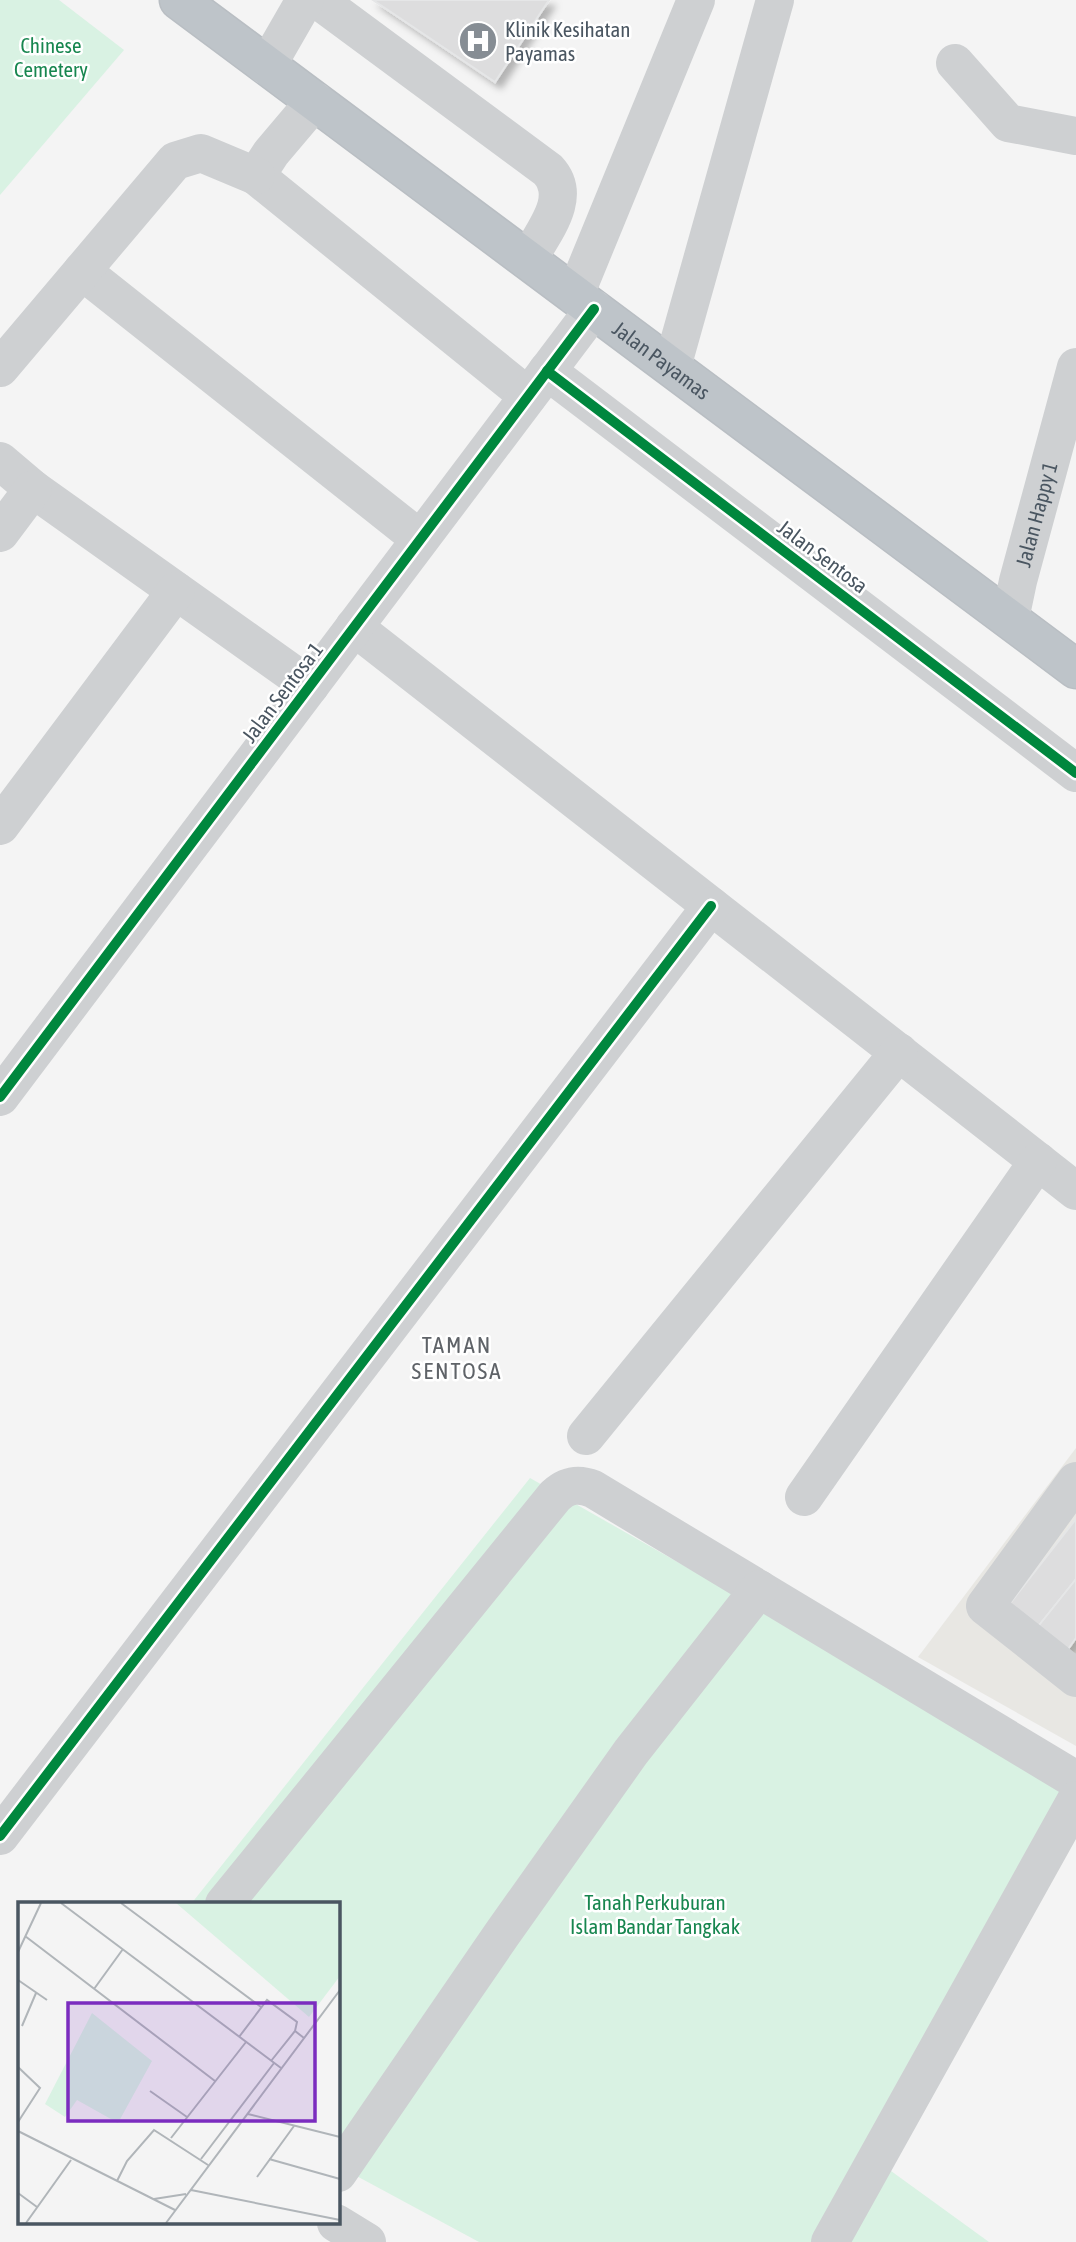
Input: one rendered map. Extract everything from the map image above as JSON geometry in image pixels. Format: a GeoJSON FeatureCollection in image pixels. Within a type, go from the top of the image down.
{"type":"FeatureCollection","features":[{"type":"Feature","properties":{"kind":"highway","name":"Jalan Payamas"},"geometry":{"type":"LineString","coordinates":[[179,0],[1076,669]]}},
{"type":"Feature","properties":{"kind":"street"},"geometry":{"type":"LineString","coordinates":[[267,66],[305,0]]}},
{"type":"Feature","properties":{"kind":"street"},"geometry":{"type":"LineString","coordinates":[[318,0],[548,170],[555,178],[559,188],[556,208],[528,260]]}},
{"type":"Feature","properties":{"kind":"street","name":"Jalan Sentosa 1"},"geometry":{"type":"LineString","coordinates":[[0,1097],[538,383],[584,302],[696,0]]}},
{"type":"Feature","properties":{"kind":"street"},"geometry":{"type":"LineString","coordinates":[[672,368],[775,0]]}},
{"type":"Feature","properties":{"kind":"street"},"geometry":{"type":"LineString","coordinates":[[955,64],[1008,124],[1076,136]]}},
{"type":"Feature","properties":{"kind":"street"},"geometry":{"type":"LineString","coordinates":[[256,176],[271,153],[315,101]]}},
{"type":"Feature","properties":{"kind":"street","name":"Jalan Sentosa"},"geometry":{"type":"LineString","coordinates":[[0,368],[175,161],[201,153],[256,176],[1076,773]]}},
{"type":"Feature","properties":{"kind":"street"},"geometry":{"type":"LineString","coordinates":[[82,271],[420,539]]}},
{"type":"Feature","properties":{"kind":"street","name":"Jalan Happy 1"},"geometry":{"type":"LineString","coordinates":[[1010,619],[1017,581],[1076,367]]}},
{"type":"Feature","properties":{"kind":"street"},"geometry":{"type":"LineString","coordinates":[[0,461],[33,489],[310,686]]}},
{"type":"Feature","properties":{"kind":"street"},"geometry":{"type":"LineString","coordinates":[[0,533],[33,489]]}},
{"type":"Feature","properties":{"kind":"street"},"geometry":{"type":"LineString","coordinates":[[0,827],[176,591]]}},
{"type":"Feature","properties":{"kind":"street"},"geometry":{"type":"LineString","coordinates":[[354,627],[1076,1191]]}},
{"type":"Feature","properties":{"kind":"street"},"geometry":{"type":"LineString","coordinates":[[0,1836],[711,906]]}},
{"type":"Feature","properties":{"kind":"street"},"geometry":{"type":"LineString","coordinates":[[586,1436],[899,1052]]}},
{"type":"Feature","properties":{"kind":"street"},"geometry":{"type":"LineString","coordinates":[[804,1497],[1038,1161]]}},
{"type":"Feature","properties":{"kind":"street"},"geometry":{"type":"LineString","coordinates":[[1076,1481],[985,1605],[1076,1678]]}},
{"type":"Feature","properties":{"kind":"street"},"geometry":{"type":"LineString","coordinates":[[226,1902],[563,1489],[583,1485],[1076,1780]]}},
{"type":"Feature","properties":{"kind":"street"},"geometry":{"type":"LineString","coordinates":[[340,2171],[502,1934],[631,1752],[759,1589]]}},
{"type":"Feature","properties":{"kind":"street"},"geometry":{"type":"LineString","coordinates":[[830,2242],[1076,1800]]}},
{"type":"Feature","properties":{"kind":"street"},"geometry":{"type":"LineString","coordinates":[[338,2224],[367,2242]]}},
{"type":"Feature","properties":{"kind":"shaded area"},"geometry":{"type":"Polygon","coordinates":[[[1076,1448],[1076,1746],[918,1657],[1076,1448]]]}},
{"type":"Feature","properties":{"kind":"green space","name":"Chinese Cemetery"},"geometry":{"type":"Polygon","coordinates":[[[0,0],[59,0],[124,50],[0,195],[0,0]]]}},
{"type":"Feature","properties":{"kind":"green space","name":"Tanah Perkuburan Islam Bandar Tangkak"},"geometry":{"type":"Polygon","coordinates":[[[530,1478],[1076,1789],[880,2163],[989,2242],[479,2242],[340,2167],[340,1902],[193,1902],[530,1478]]]}},
{"type":"Feature","properties":{"kind":"building","name":"Klinik Kesihatan Payamas"},"geometry":{"type":"Polygon","coordinates":[[[373,0],[549,0],[495,82],[373,0]]]}},
{"type":"Feature","properties":{"kind":"building"},"geometry":{"type":"Polygon","coordinates":[[[1076,1519],[1076,1579],[1036,1629],[1008,1606],[1076,1519]]]}},
{"type":"Feature","properties":{"kind":"building"},"geometry":{"type":"Polygon","coordinates":[[[1076,1579],[1076,1638],[1066,1652],[1036,1629],[1076,1579]]]}},
{"type":"Feature","properties":{"kind":"cycle path"},"geometry":{"type":"LineString","coordinates":[[0,1097],[594,309]]}},
{"type":"Feature","properties":{"kind":"cycle path"},"geometry":{"type":"LineString","coordinates":[[547,371],[1076,773]]}},
{"type":"Feature","properties":{"kind":"cycle path"},"geometry":{"type":"LineString","coordinates":[[0,1836],[711,906]]}},
{"type":"Feature","properties":{"kind":"place","name":"Klinik Kesihatan Payamas"},"geometry":{"type":"Point","coordinates":[478,41]}},
{"type":"Feature","properties":{"kind":"district","name":"TAMAN SENTOSA"},"geometry":{"type":"Point","coordinates":[457,1358]}}]}
